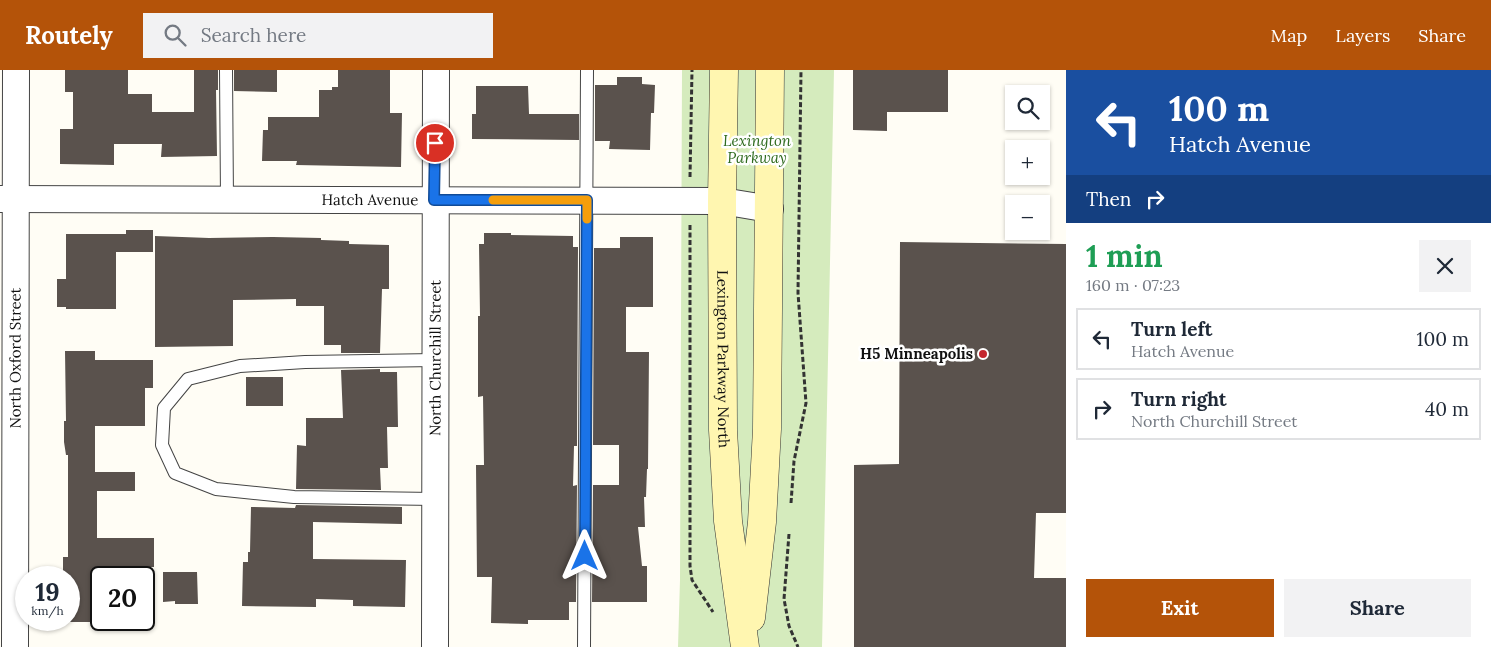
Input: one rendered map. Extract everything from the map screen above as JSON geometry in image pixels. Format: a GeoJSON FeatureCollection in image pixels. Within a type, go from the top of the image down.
{"type":"FeatureCollection","features":[{"type":"Feature","properties":{"kind":"main road","name":"Lexington Parkway North"},"geometry":{"type":"LineString","coordinates":[[724,70],[722,201],[724,457],[728,522],[746,647]]}},
{"type":"Feature","properties":{"kind":"main road","name":"Lexington Parkway North"},"geometry":{"type":"LineString","coordinates":[[746,647],[762,522],[767,429],[770,70]]}},
{"type":"Feature","properties":{"kind":"street","name":"North Oxford Street"},"geometry":{"type":"LineString","coordinates":[[15,647],[8,199],[16,70]]}},
{"type":"Feature","properties":{"kind":"street","name":"North Churchill Street"},"geometry":{"type":"LineString","coordinates":[[435,647],[434,200],[436,70]]}},
{"type":"Feature","properties":{"kind":"street","name":"Hatch Avenue"},"geometry":{"type":"LineString","coordinates":[[8,199],[722,201],[770,209]]}},
{"type":"Feature","properties":{"kind":"lane"},"geometry":{"type":"LineString","coordinates":[[226,70],[227,200]]}},
{"type":"Feature","properties":{"kind":"lane"},"geometry":{"type":"LineString","coordinates":[[584,647],[587,70]]}},
{"type":"Feature","properties":{"kind":"lane"},"geometry":{"type":"LineString","coordinates":[[434,499],[294,498],[216,489],[175,474],[162,445],[164,408],[188,380],[240,366],[304,362],[435,360]]}},
{"type":"Feature","properties":{"kind":"path"},"geometry":{"type":"LineString","coordinates":[[691,185],[692,70]]}},
{"type":"Feature","properties":{"kind":"path"},"geometry":{"type":"LineString","coordinates":[[791,510],[794,461],[806,404],[798,293],[801,70]]}},
{"type":"Feature","properties":{"kind":"path"},"geometry":{"type":"LineString","coordinates":[[692,217],[690,225],[690,566],[692,580],[716,616]]}},
{"type":"Feature","properties":{"kind":"path"},"geometry":{"type":"LineString","coordinates":[[789,530],[784,599],[789,626],[798,647]]}},
{"type":"Feature","properties":{"kind":"green space","name":"Lexington Parkway"},"geometry":{"type":"Polygon","coordinates":[[[682,70],[834,70],[822,647],[678,647],[680,580],[682,70]]]}},
{"type":"Feature","properties":{"kind":"building"},"geometry":{"type":"Polygon","coordinates":[[[65,70],[128,70],[128,94],[152,94],[152,112],[194,112],[194,70],[218,70],[218,90],[216,90],[217,156],[161,157],[162,144],[114,144],[114,165],[60,164],[60,129],[73,129],[73,92],[65,92],[65,70]]]}},
{"type":"Feature","properties":{"kind":"building"},"geometry":{"type":"Polygon","coordinates":[[[234,70],[277,70],[277,92],[234,91],[234,70]]]}},
{"type":"Feature","properties":{"kind":"building"},"geometry":{"type":"Polygon","coordinates":[[[338,70],[390,70],[390,113],[402,113],[401,167],[296,165],[297,161],[262,161],[263,130],[268,130],[268,117],[319,117],[319,90],[332,90],[332,87],[338,87],[338,70]]]}},
{"type":"Feature","properties":{"kind":"building"},"geometry":{"type":"Polygon","coordinates":[[[853,70],[948,70],[948,112],[887,112],[887,131],[853,130],[853,70]]]}},
{"type":"Feature","properties":{"kind":"building"},"geometry":{"type":"Polygon","coordinates":[[[617,77],[642,77],[642,84],[655,85],[654,113],[651,113],[650,150],[609,149],[610,141],[595,141],[595,85],[617,85],[617,77]]]}},
{"type":"Feature","properties":{"kind":"building"},"geometry":{"type":"Polygon","coordinates":[[[476,86],[528,86],[529,114],[579,114],[579,140],[472,139],[472,114],[476,114],[476,86]]]}},
{"type":"Feature","properties":{"kind":"building"},"geometry":{"type":"Polygon","coordinates":[[[126,230],[153,230],[153,252],[116,252],[116,309],[66,309],[66,307],[57,307],[57,279],[66,279],[66,234],[126,234],[126,230]]]}},
{"type":"Feature","properties":{"kind":"building"},"geometry":{"type":"Polygon","coordinates":[[[484,233],[573,236],[573,247],[578,247],[577,446],[574,446],[573,486],[577,485],[576,602],[569,602],[569,620],[528,620],[528,624],[491,623],[492,577],[477,577],[476,465],[484,465],[483,396],[478,397],[479,244],[484,244],[484,233]]]}},
{"type":"Feature","properties":{"kind":"building"},"geometry":{"type":"Polygon","coordinates":[[[155,236],[321,238],[321,240],[349,241],[349,244],[389,245],[389,289],[382,289],[380,353],[341,353],[341,345],[324,345],[324,306],[296,306],[296,299],[233,300],[233,346],[155,347],[155,236]]]}},
{"type":"Feature","properties":{"kind":"building"},"geometry":{"type":"Polygon","coordinates":[[[620,237],[653,237],[653,307],[626,307],[626,352],[649,352],[648,469],[646,497],[644,497],[645,527],[638,527],[642,566],[647,566],[647,602],[592,602],[593,485],[619,485],[619,445],[593,445],[594,248],[620,248],[620,237]]]}},
{"type":"Feature","properties":{"kind":"building","name":"H5 Minneapolis"},"geometry":{"type":"Polygon","coordinates":[[[900,242],[1066,244],[1066,513],[1036,513],[1034,578],[1066,578],[1066,647],[854,647],[854,465],[899,464],[900,242]]]}},
{"type":"Feature","properties":{"kind":"building"},"geometry":{"type":"Polygon","coordinates":[[[65,351],[95,351],[95,360],[153,360],[153,388],[145,388],[145,426],[95,426],[95,472],[135,472],[135,491],[97,491],[97,538],[154,538],[154,566],[90,566],[90,622],[80,622],[80,566],[63,566],[63,557],[68,557],[68,455],[66,455],[64,442],[64,421],[66,421],[65,351]]]}},
{"type":"Feature","properties":{"kind":"building"},"geometry":{"type":"Polygon","coordinates":[[[380,369],[380,372],[397,372],[398,427],[387,427],[388,468],[380,468],[381,490],[296,489],[297,445],[306,446],[306,418],[343,418],[341,370],[380,369]]]}},
{"type":"Feature","properties":{"kind":"building"},"geometry":{"type":"Polygon","coordinates":[[[246,377],[283,377],[283,406],[246,406],[246,377]]]}},
{"type":"Feature","properties":{"kind":"building"},"geometry":{"type":"Polygon","coordinates":[[[296,505],[402,507],[402,524],[313,522],[313,559],[406,560],[405,607],[353,606],[353,600],[316,599],[316,607],[242,606],[243,562],[248,562],[248,552],[250,552],[251,507],[295,508],[296,505]]]}},
{"type":"Feature","properties":{"kind":"building"},"geometry":{"type":"Polygon","coordinates":[[[163,572],[197,572],[198,604],[175,604],[175,601],[163,602],[163,572]]]}},
{"type":"Feature","properties":{"kind":"slow traffic"},"geometry":{"type":"LineString","coordinates":[[493,200],[587,200],[587,219]]}},
{"type":"Feature","properties":{"kind":"place","name":"H5 Minneapolis"},"geometry":{"type":"Point","coordinates":[983,354]}},
{"type":"Feature","properties":{"kind":"route"},"geometry":{"type":"LineString","coordinates":[[435,143],[434,200],[587,200],[585,556]]}}]}
